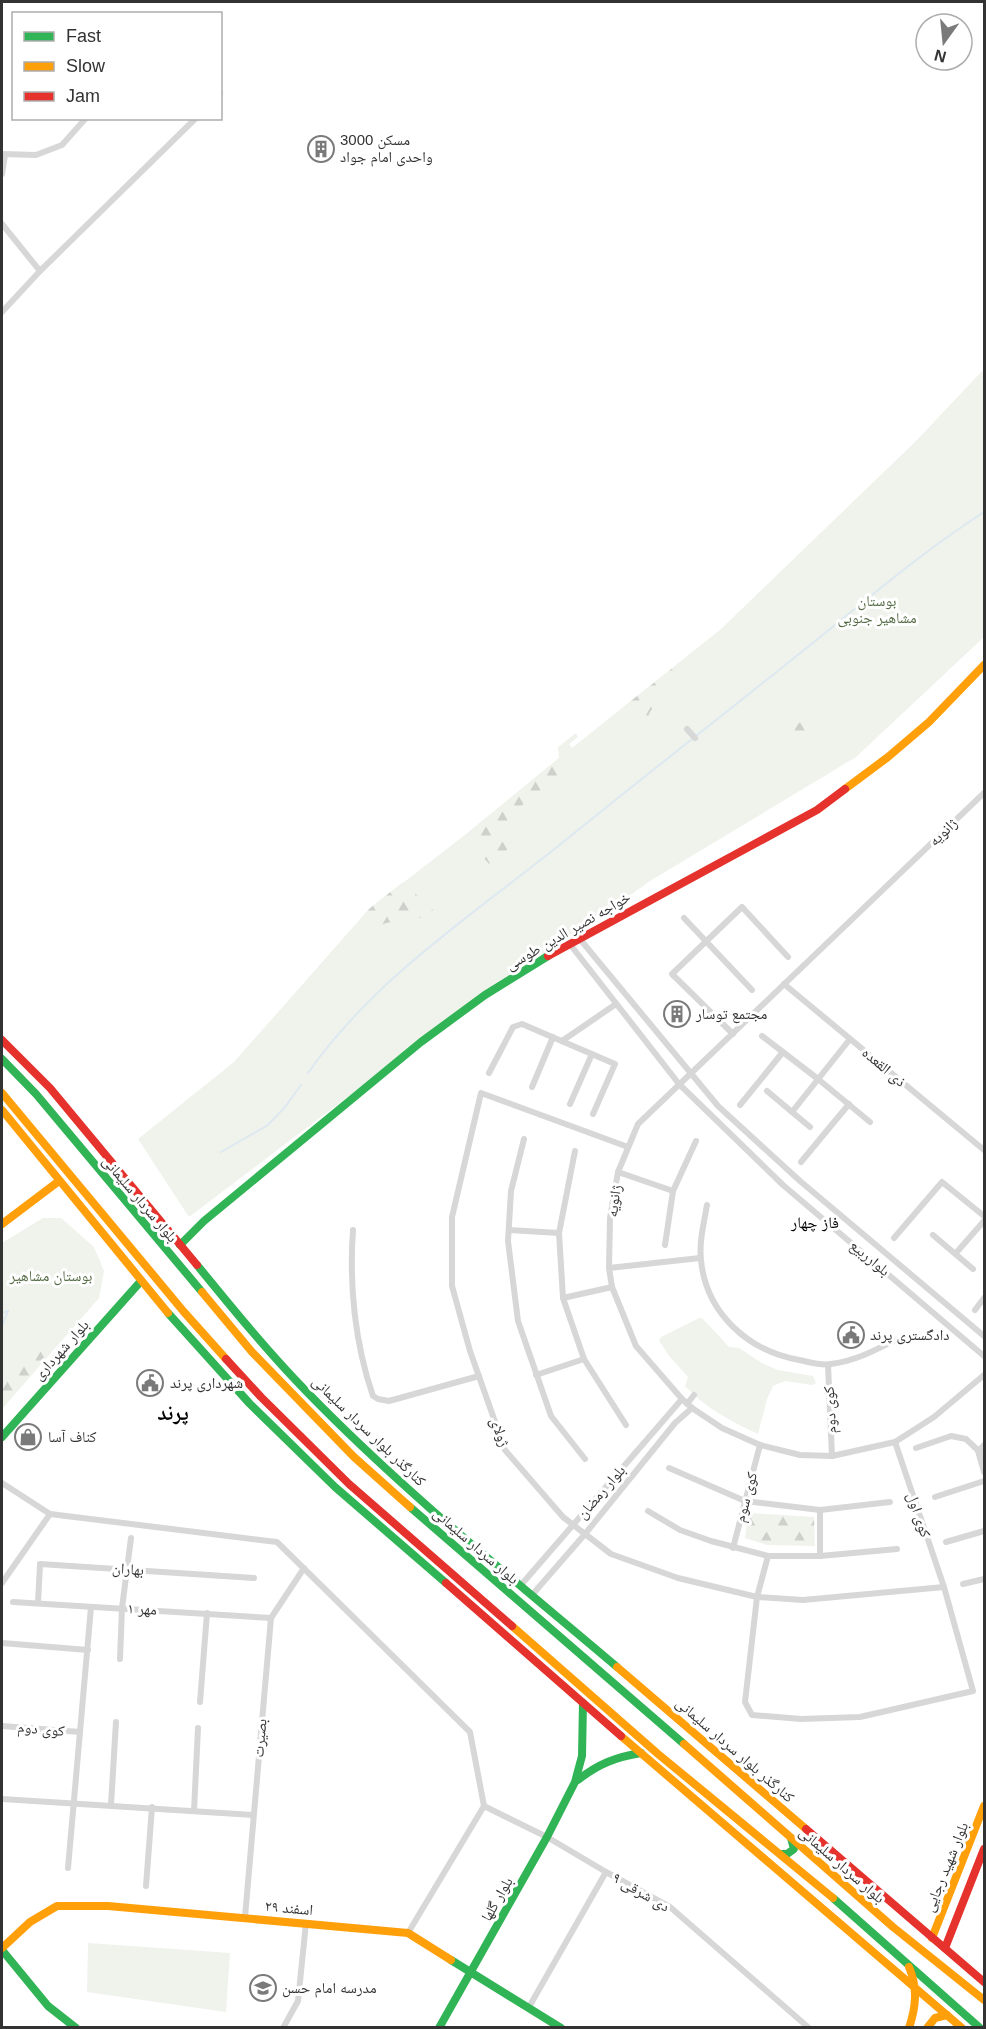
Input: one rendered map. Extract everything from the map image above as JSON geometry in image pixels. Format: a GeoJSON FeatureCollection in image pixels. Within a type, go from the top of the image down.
{"type":"FeatureCollection","features":[{"type":"Feature","properties":{"kind":"street"},"geometry":{"type":"LineString","coordinates":[[2,174],[3,155],[36,155],[62,145],[84,120]]}},
{"type":"Feature","properties":{"kind":"street"},"geometry":{"type":"LineString","coordinates":[[2,312],[40,271],[194,120]]}},
{"type":"Feature","properties":{"kind":"street"},"geometry":{"type":"LineString","coordinates":[[2,224],[40,271]]}},
{"type":"Feature","properties":{"kind":"street","name":"خواجه نصیر الدین طوسی"},"geometry":{"type":"LineString","coordinates":[[180,1245],[204,1221],[421,1042],[485,995],[569,943],[816,810],[888,757],[929,722],[984,665]]}},
{"type":"Feature","properties":{"kind":"street"},"geometry":{"type":"LineString","coordinates":[[687,729],[695,738]]}},
{"type":"Feature","properties":{"kind":"street","name":"ژانویه"},"geometry":{"type":"LineString","coordinates":[[984,793],[638,1124],[618,1172],[610,1218],[609,1268],[612,1287],[636,1346],[687,1403],[722,1428],[760,1445],[800,1455],[832,1456],[895,1442],[934,1417],[984,1375]]}},
{"type":"Feature","properties":{"kind":"street"},"geometry":{"type":"LineString","coordinates":[[733,1034],[672,974],[742,907],[788,957]]}},
{"type":"Feature","properties":{"kind":"street"},"geometry":{"type":"LineString","coordinates":[[684,918],[752,990]]}},
{"type":"Feature","properties":{"kind":"street","name":"بلوارربیع"},"geometry":{"type":"LineString","coordinates":[[579,938],[718,1106],[800,1181],[984,1336]]}},
{"type":"Feature","properties":{"kind":"street","name":"بلوارربیع"},"geometry":{"type":"LineString","coordinates":[[569,943],[679,1084],[791,1192],[984,1356]]}},
{"type":"Feature","properties":{"kind":"street","name":"ذی القعده"},"geometry":{"type":"LineString","coordinates":[[784,984],[984,1150]]}},
{"type":"Feature","properties":{"kind":"street"},"geometry":{"type":"LineString","coordinates":[[562,1041],[616,1004]]}},
{"type":"Feature","properties":{"kind":"street"},"geometry":{"type":"LineString","coordinates":[[489,1073],[513,1027],[522,1024],[615,1064],[593,1114]]}},
{"type":"Feature","properties":{"kind":"street"},"geometry":{"type":"LineString","coordinates":[[762,1036],[870,1122]]}},
{"type":"Feature","properties":{"kind":"street"},"geometry":{"type":"LineString","coordinates":[[532,1087],[553,1037]]}},
{"type":"Feature","properties":{"kind":"street"},"geometry":{"type":"LineString","coordinates":[[792,1112],[850,1039]]}},
{"type":"Feature","properties":{"kind":"street","name":"کنارگذر بلوار سردار سلیمانی"},"geometry":{"type":"LineString","coordinates":[[2,1040],[50,1088],[261,1343],[309,1394],[403,1484],[984,1982]]}},
{"type":"Feature","properties":{"kind":"street"},"geometry":{"type":"LineString","coordinates":[[740,1105],[783,1052]]}},
{"type":"Feature","properties":{"kind":"street"},"geometry":{"type":"LineString","coordinates":[[570,1104],[592,1054]]}},
{"type":"Feature","properties":{"kind":"street","name":"بلوار سردار سلیمانی"},"geometry":{"type":"LineString","coordinates":[[2,1059],[36,1094],[273,1376],[380,1481],[893,1927],[984,2000]]}},
{"type":"Feature","properties":{"kind":"street"},"geometry":{"type":"LineString","coordinates":[[767,1091],[810,1127]]}},
{"type":"Feature","properties":{"kind":"street","name":"بلوار سردار سلیمانی"},"geometry":{"type":"LineString","coordinates":[[2,1092],[89,1199],[222,1355],[301,1438],[349,1484],[658,1754],[781,1854],[980,2028]]}},
{"type":"Feature","properties":{"kind":"street","name":"ژولای"},"geometry":{"type":"LineString","coordinates":[[628,1147],[481,1093],[452,1217],[452,1286],[470,1351],[505,1450],[562,1517],[611,1554],[678,1578],[757,1598],[803,1600],[944,1587]]}},
{"type":"Feature","properties":{"kind":"street"},"geometry":{"type":"LineString","coordinates":[[801,1162],[849,1104]]}},
{"type":"Feature","properties":{"kind":"street"},"geometry":{"type":"LineString","coordinates":[[2,1110],[141,1281],[226,1377],[334,1487],[962,2028]]}},
{"type":"Feature","properties":{"kind":"street"},"geometry":{"type":"LineString","coordinates":[[524,1139],[511,1191],[508,1241],[518,1321],[551,1416],[585,1459]]}},
{"type":"Feature","properties":{"kind":"street"},"geometry":{"type":"LineString","coordinates":[[665,1245],[673,1191],[696,1141]]}},
{"type":"Feature","properties":{"kind":"street"},"geometry":{"type":"LineString","coordinates":[[576,1151],[558,1233],[563,1298],[584,1359],[626,1425]]}},
{"type":"Feature","properties":{"kind":"street"},"geometry":{"type":"LineString","coordinates":[[618,1172],[673,1191]]}},
{"type":"Feature","properties":{"kind":"street"},"geometry":{"type":"LineString","coordinates":[[2,1224],[59,1181]]}},
{"type":"Feature","properties":{"kind":"street"},"geometry":{"type":"LineString","coordinates":[[791,1192],[800,1181]]}},
{"type":"Feature","properties":{"kind":"street"},"geometry":{"type":"LineString","coordinates":[[894,1238],[942,1182],[984,1216]]}},
{"type":"Feature","properties":{"kind":"street"},"geometry":{"type":"LineString","coordinates":[[707,1205],[701,1234],[700,1258],[708,1290],[718,1311],[736,1331],[757,1346],[780,1357],[828,1365],[868,1355],[895,1340]]}},
{"type":"Feature","properties":{"kind":"street"},"geometry":{"type":"LineString","coordinates":[[956,1253],[984,1221]]}},
{"type":"Feature","properties":{"kind":"street"},"geometry":{"type":"LineString","coordinates":[[93,1223],[121,1237]]}},
{"type":"Feature","properties":{"kind":"street"},"geometry":{"type":"LineString","coordinates":[[353,1230],[351,1261],[353,1300],[359,1339],[373,1396],[389,1401],[479,1376]]}},
{"type":"Feature","properties":{"kind":"street"},"geometry":{"type":"LineString","coordinates":[[509,1230],[558,1233]]}},
{"type":"Feature","properties":{"kind":"street"},"geometry":{"type":"LineString","coordinates":[[933,1235],[973,1269]]}},
{"type":"Feature","properties":{"kind":"street"},"geometry":{"type":"LineString","coordinates":[[609,1268],[700,1258]]}},
{"type":"Feature","properties":{"kind":"street","name":"بلوار شهرداری"},"geometry":{"type":"LineString","coordinates":[[2,1437],[141,1281]]}},
{"type":"Feature","properties":{"kind":"street"},"geometry":{"type":"LineString","coordinates":[[563,1298],[612,1287]]}},
{"type":"Feature","properties":{"kind":"street"},"geometry":{"type":"LineString","coordinates":[[975,1310],[984,1298]]}},
{"type":"Feature","properties":{"kind":"street"},"geometry":{"type":"LineString","coordinates":[[261,1343],[273,1376],[309,1394]]}},
{"type":"Feature","properties":{"kind":"street"},"geometry":{"type":"LineString","coordinates":[[536,1375],[584,1359]]}},
{"type":"Feature","properties":{"kind":"street","name":"کوی دوم"},"geometry":{"type":"LineString","coordinates":[[828,1365],[832,1456]]}},
{"type":"Feature","properties":{"kind":"street"},"geometry":{"type":"LineString","coordinates":[[687,1403],[694,1395]]}},
{"type":"Feature","properties":{"kind":"street","name":"بلوار رمضان"},"geometry":{"type":"LineString","coordinates":[[521,1585],[573,1525],[687,1403]]}},
{"type":"Feature","properties":{"kind":"street","name":"بلوار رمضان"},"geometry":{"type":"LineString","coordinates":[[532,1595],[675,1423],[687,1403]]}},
{"type":"Feature","properties":{"kind":"street"},"geometry":{"type":"LineString","coordinates":[[916,1448],[951,1436],[966,1439],[984,1456]]}},
{"type":"Feature","properties":{"kind":"street","name":"کوی اول"},"geometry":{"type":"LineString","coordinates":[[757,1598],[745,1702],[752,1715],[801,1719],[860,1717],[973,1691],[944,1587],[895,1442]]}},
{"type":"Feature","properties":{"kind":"street","name":"کوی سوم"},"geometry":{"type":"LineString","coordinates":[[733,1548],[760,1445]]}},
{"type":"Feature","properties":{"kind":"street"},"geometry":{"type":"LineString","coordinates":[[978,1451],[984,1445]]}},
{"type":"Feature","properties":{"kind":"street"},"geometry":{"type":"LineString","coordinates":[[978,1451],[984,1472]]}},
{"type":"Feature","properties":{"kind":"street"},"geometry":{"type":"LineString","coordinates":[[669,1468],[745,1501],[820,1510],[890,1502]]}},
{"type":"Feature","properties":{"kind":"street"},"geometry":{"type":"LineString","coordinates":[[935,1497],[984,1481]]}},
{"type":"Feature","properties":{"kind":"street"},"geometry":{"type":"LineString","coordinates":[[2,1483],[50,1514],[277,1542],[470,1732],[484,1806],[408,1933]]}},
{"type":"Feature","properties":{"kind":"street"},"geometry":{"type":"LineString","coordinates":[[820,1510],[820,1556]]}},
{"type":"Feature","properties":{"kind":"street"},"geometry":{"type":"LineString","coordinates":[[648,1511],[680,1530],[733,1548],[768,1556],[820,1556],[897,1549]]}},
{"type":"Feature","properties":{"kind":"street"},"geometry":{"type":"LineString","coordinates":[[2,1583],[50,1514]]}},
{"type":"Feature","properties":{"kind":"street"},"geometry":{"type":"LineString","coordinates":[[946,1542],[984,1531]]}},
{"type":"Feature","properties":{"kind":"street"},"geometry":{"type":"LineString","coordinates":[[120,1659],[122,1608],[131,1538]]}},
{"type":"Feature","properties":{"kind":"street"},"geometry":{"type":"LineString","coordinates":[[757,1598],[768,1556]]}},
{"type":"Feature","properties":{"kind":"street","name":"بهاران"},"geometry":{"type":"LineString","coordinates":[[38,1603],[40,1564],[254,1578]]}},
{"type":"Feature","properties":{"kind":"street","name":"بصیرت"},"geometry":{"type":"LineString","coordinates":[[245,1917],[271,1618],[304,1568]]}},
{"type":"Feature","properties":{"kind":"street"},"geometry":{"type":"LineString","coordinates":[[963,1584],[984,1579]]}},
{"type":"Feature","properties":{"kind":"street","name":"مهر ۱"},"geometry":{"type":"LineString","coordinates":[[13,1602],[271,1618]]}},
{"type":"Feature","properties":{"kind":"street"},"geometry":{"type":"LineString","coordinates":[[68,1868],[91,1607]]}},
{"type":"Feature","properties":{"kind":"street"},"geometry":{"type":"LineString","coordinates":[[200,1702],[207,1613]]}},
{"type":"Feature","properties":{"kind":"street"},"geometry":{"type":"LineString","coordinates":[[498,1629],[522,1635],[528,1656]]}},
{"type":"Feature","properties":{"kind":"street"},"geometry":{"type":"LineString","coordinates":[[2,1643],[87,1650]]}},
{"type":"Feature","properties":{"kind":"street","name":"بلوار گلها"},"geometry":{"type":"LineString","coordinates":[[439,2028],[547,1837],[580,1771],[584,1739],[583,1703]]}},
{"type":"Feature","properties":{"kind":"street"},"geometry":{"type":"LineString","coordinates":[[669,1730],[678,1720]]}},
{"type":"Feature","properties":{"kind":"street"},"geometry":{"type":"LineString","coordinates":[[111,1805],[116,1722]]}},
{"type":"Feature","properties":{"kind":"street","name":"کوی دوم"},"geometry":{"type":"LineString","coordinates":[[2,1726],[80,1732]]}},
{"type":"Feature","properties":{"kind":"street"},"geometry":{"type":"LineString","coordinates":[[194,1811],[198,1728]]}},
{"type":"Feature","properties":{"kind":"street","name":"بلوار گلها"},"geometry":{"type":"LineString","coordinates":[[575,1782],[594,1766],[608,1759],[641,1753]]}},
{"type":"Feature","properties":{"kind":"street"},"geometry":{"type":"LineString","coordinates":[[2,1799],[253,1815]]}},
{"type":"Feature","properties":{"kind":"street","name":"۹ دی شرقی"},"geometry":{"type":"LineString","coordinates":[[484,1806],[547,1837],[670,1907],[809,2028]]}},
{"type":"Feature","properties":{"kind":"street","name":"بلوار شهید رجایی"},"geometry":{"type":"LineString","coordinates":[[932,1938],[984,1806]]}},
{"type":"Feature","properties":{"kind":"street"},"geometry":{"type":"LineString","coordinates":[[146,1886],[152,1808]]}},
{"type":"Feature","properties":{"kind":"street"},"geometry":{"type":"LineString","coordinates":[[781,1854],[787,1854],[794,1849],[791,1838]]}},
{"type":"Feature","properties":{"kind":"street","name":"بلوار شهید رجایی"},"geometry":{"type":"LineString","coordinates":[[945,1948],[984,1849]]}},
{"type":"Feature","properties":{"kind":"street"},"geometry":{"type":"LineString","coordinates":[[804,1874],[807,1863],[812,1861],[820,1863]]}},
{"type":"Feature","properties":{"kind":"street"},"geometry":{"type":"LineString","coordinates":[[959,1871],[962,1877],[973,1879]]}},
{"type":"Feature","properties":{"kind":"street"},"geometry":{"type":"LineString","coordinates":[[529,2007],[606,1872]]}},
{"type":"Feature","properties":{"kind":"street","name":"۲۹ اسفند"},"geometry":{"type":"LineString","coordinates":[[2,1949],[30,1922],[57,1906],[108,1906],[408,1933],[561,2028]]}},
{"type":"Feature","properties":{"kind":"street"},"geometry":{"type":"LineString","coordinates":[[283,2028],[298,2001],[306,1923]]}},
{"type":"Feature","properties":{"kind":"street"},"geometry":{"type":"LineString","coordinates":[[2,1949],[48,2006],[76,2028]]}},
{"type":"Feature","properties":{"kind":"street"},"geometry":{"type":"LineString","coordinates":[[907,1963],[915,1980],[924,2018]]}},
{"type":"Feature","properties":{"kind":"street"},"geometry":{"type":"LineString","coordinates":[[909,2028],[924,2018],[947,2015]]}},
{"type":"Feature","properties":{"kind":"green space","name":"بوستان مشاهیر جنوبی"},"geometry":{"type":"Polygon","coordinates":[[[984,369],[984,637],[856,757],[650,881],[366,1083],[189,1217],[138,1139],[234,1062],[369,909],[559,758],[558,747],[576,733],[578,737],[569,744],[572,748],[721,629],[916,441],[984,369]]]}},
{"type":"Feature","properties":{"kind":"green space"},"geometry":{"type":"Polygon","coordinates":[[[684,659],[650,712],[644,726],[639,725],[622,708],[684,659]]]}},
{"type":"Feature","properties":{"kind":"green space"},"geometry":{"type":"Polygon","coordinates":[[[806,719],[810,724],[819,724],[817,736],[808,742],[797,738],[794,730],[806,719]]]}},
{"type":"Feature","properties":{"kind":"green space"},"geometry":{"type":"Polygon","coordinates":[[[559,758],[568,768],[514,812],[521,822],[501,839],[509,848],[489,864],[465,835],[559,758]]]}},
{"type":"Feature","properties":{"kind":"green space"},"geometry":{"type":"Polygon","coordinates":[[[403,882],[436,913],[421,918],[389,922],[374,929],[359,921],[369,909],[403,882]]]}},
{"type":"Feature","properties":{"kind":"green space","name":"بوستان مشاهیر"},"geometry":{"type":"Polygon","coordinates":[[[43,1218],[61,1218],[94,1247],[104,1271],[99,1298],[2,1409],[2,1243],[43,1218]]]}},
{"type":"Feature","properties":{"kind":"green space"},"geometry":{"type":"Polygon","coordinates":[[[702,1318],[729,1347],[739,1348],[778,1370],[813,1376],[816,1383],[812,1385],[785,1381],[773,1386],[767,1399],[758,1434],[729,1419],[710,1408],[685,1386],[688,1377],[659,1341],[661,1337],[702,1318]]]}},
{"type":"Feature","properties":{"kind":"green space"},"geometry":{"type":"Polygon","coordinates":[[[52,1335],[47,1354],[2,1407],[2,1372],[28,1358],[52,1335]]]}},
{"type":"Feature","properties":{"kind":"green space"},"geometry":{"type":"Polygon","coordinates":[[[751,1513],[814,1517],[815,1546],[767,1545],[745,1538],[748,1516],[751,1513]]]}},
{"type":"Feature","properties":{"kind":"green space"},"geometry":{"type":"Polygon","coordinates":[[[88,1943],[230,1953],[226,2012],[87,1992],[88,1943]]]}},
{"type":"Feature","properties":{"kind":"waterway"},"geometry":{"type":"LineString","coordinates":[[308,1073],[364,1006],[429,947],[934,546],[984,512]]}},
{"type":"Feature","properties":{"kind":"waterway"},"geometry":{"type":"LineString","coordinates":[[221,1152],[268,1125],[301,1085]]}},
{"type":"Feature","properties":{"kind":"waterway"},"geometry":{"type":"LineString","coordinates":[[2,1313],[8,1311]]}},
{"type":"Feature","properties":{"kind":"waterway"},"geometry":{"type":"LineString","coordinates":[[2,1326],[8,1311]]}},
{"type":"Feature","properties":{"kind":"traffic: fast"},"geometry":{"type":"LineString","coordinates":[[180,1245],[204,1221],[421,1042],[485,995],[548,956]]}},
{"type":"Feature","properties":{"kind":"traffic: fast"},"geometry":{"type":"LineString","coordinates":[[2,1059],[36,1094],[202,1292]]}},
{"type":"Feature","properties":{"kind":"traffic: fast"},"geometry":{"type":"LineString","coordinates":[[197,1265],[278,1361],[344,1429],[459,1533],[617,1667]]}},
{"type":"Feature","properties":{"kind":"traffic: fast"},"geometry":{"type":"LineString","coordinates":[[2,1437],[141,1281]]}},
{"type":"Feature","properties":{"kind":"traffic: fast"},"geometry":{"type":"LineString","coordinates":[[168,1313],[250,1404],[335,1487],[446,1583]]}},
{"type":"Feature","properties":{"kind":"traffic: fast"},"geometry":{"type":"LineString","coordinates":[[410,1507],[684,1744]]}},
{"type":"Feature","properties":{"kind":"traffic: fast"},"geometry":{"type":"LineString","coordinates":[[439,2028],[547,1837],[575,1782],[582,1756],[583,1703]]}},
{"type":"Feature","properties":{"kind":"traffic: fast"},"geometry":{"type":"LineString","coordinates":[[578,1780],[608,1762],[641,1753]]}},
{"type":"Feature","properties":{"kind":"traffic: fast"},"geometry":{"type":"LineString","coordinates":[[781,1854],[787,1854],[794,1849],[791,1838]]}},
{"type":"Feature","properties":{"kind":"traffic: fast"},"geometry":{"type":"LineString","coordinates":[[833,1898],[980,2028]]}},
{"type":"Feature","properties":{"kind":"traffic: fast"},"geometry":{"type":"LineString","coordinates":[[2,1950],[48,2006],[76,2028]]}},
{"type":"Feature","properties":{"kind":"traffic: fast"},"geometry":{"type":"LineString","coordinates":[[451,1960],[561,2028]]}},
{"type":"Feature","properties":{"kind":"traffic: slow"},"geometry":{"type":"LineString","coordinates":[[845,789],[929,722],[984,665]]}},
{"type":"Feature","properties":{"kind":"traffic: slow"},"geometry":{"type":"LineString","coordinates":[[2,1093],[184,1312],[226,1359]]}},
{"type":"Feature","properties":{"kind":"traffic: slow"},"geometry":{"type":"LineString","coordinates":[[2,1110],[168,1313]]}},
{"type":"Feature","properties":{"kind":"traffic: slow"},"geometry":{"type":"LineString","coordinates":[[2,1224],[59,1181]]}},
{"type":"Feature","properties":{"kind":"traffic: slow"},"geometry":{"type":"LineString","coordinates":[[202,1292],[252,1352],[354,1457],[410,1507]]}},
{"type":"Feature","properties":{"kind":"traffic: slow"},"geometry":{"type":"LineString","coordinates":[[512,1626],[658,1754],[833,1898]]}},
{"type":"Feature","properties":{"kind":"traffic: slow"},"geometry":{"type":"LineString","coordinates":[[617,1667],[806,1829]]}},
{"type":"Feature","properties":{"kind":"traffic: slow"},"geometry":{"type":"LineString","coordinates":[[621,1736],[962,2028]]}},
{"type":"Feature","properties":{"kind":"traffic: slow"},"geometry":{"type":"LineString","coordinates":[[684,1744],[893,1927],[984,2000]]}},
{"type":"Feature","properties":{"kind":"traffic: slow"},"geometry":{"type":"LineString","coordinates":[[932,1938],[984,1806]]}},
{"type":"Feature","properties":{"kind":"traffic: slow"},"geometry":{"type":"LineString","coordinates":[[2,1948],[30,1922],[57,1906],[108,1906],[408,1933],[451,1960]]}},
{"type":"Feature","properties":{"kind":"traffic: slow"},"geometry":{"type":"LineString","coordinates":[[909,1967],[914,1982],[915,1997],[909,2028]]}},
{"type":"Feature","properties":{"kind":"traffic: slow"},"geometry":{"type":"LineString","coordinates":[[927,2028],[935,2018],[947,2015]]}},
{"type":"Feature","properties":{"kind":"traffic: jam"},"geometry":{"type":"LineString","coordinates":[[548,956],[817,810],[845,789]]}},
{"type":"Feature","properties":{"kind":"traffic: jam"},"geometry":{"type":"LineString","coordinates":[[2,1040],[50,1088],[197,1265]]}},
{"type":"Feature","properties":{"kind":"traffic: jam"},"geometry":{"type":"LineString","coordinates":[[226,1359],[349,1484],[512,1626]]}},
{"type":"Feature","properties":{"kind":"traffic: jam"},"geometry":{"type":"LineString","coordinates":[[446,1583],[621,1736]]}},
{"type":"Feature","properties":{"kind":"traffic: jam"},"geometry":{"type":"LineString","coordinates":[[806,1829],[984,1982]]}},
{"type":"Feature","properties":{"kind":"traffic: jam"},"geometry":{"type":"LineString","coordinates":[[945,1948],[984,1849]]}},
{"type":"Feature","properties":{"kind":"place","name":"مسکن 3000 واحدی امام جواد"},"geometry":{"type":"Point","coordinates":[321,149]}},
{"type":"Feature","properties":{"kind":"place","name":"مجتمع توسار"},"geometry":{"type":"Point","coordinates":[677,1014]}},
{"type":"Feature","properties":{"kind":"place","name":"دادگستری پرند"},"geometry":{"type":"Point","coordinates":[851,1335]}},
{"type":"Feature","properties":{"kind":"place","name":"شهرداری پرند"},"geometry":{"type":"Point","coordinates":[150,1383]}},
{"type":"Feature","properties":{"kind":"place","name":"کناف آسا"},"geometry":{"type":"Point","coordinates":[28,1437]}},
{"type":"Feature","properties":{"kind":"place","name":"مدرسه امام حسن"},"geometry":{"type":"Point","coordinates":[263,1988]}},
{"type":"Feature","properties":{"kind":"district","name":"فاز چهار"},"geometry":{"type":"Point","coordinates":[815,1222]}},
{"type":"Feature","properties":{"kind":"district","name":"پرند"},"geometry":{"type":"Point","coordinates":[173,1413]}}]}
